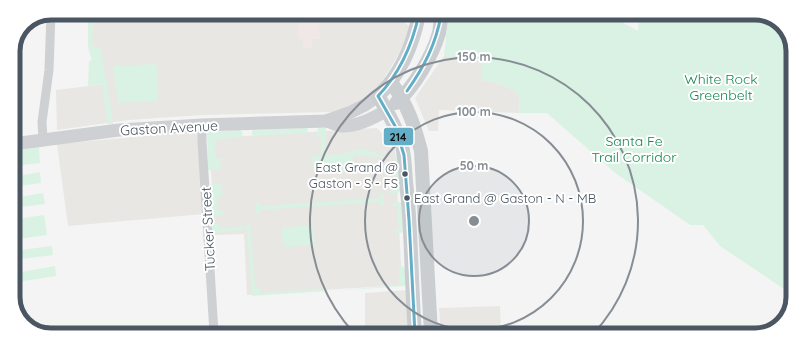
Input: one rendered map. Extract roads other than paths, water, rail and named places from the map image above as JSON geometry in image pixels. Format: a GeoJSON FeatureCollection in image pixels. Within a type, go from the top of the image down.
{"type":"FeatureCollection","features":[{"type":"Feature","properties":{"kind":"main road"},"geometry":{"type":"LineString","coordinates":[[414,328],[411,288],[409,221],[402,145],[387,110],[378,96],[391,82],[406,56],[417,20]]}},
{"type":"Feature","properties":{"kind":"main road"},"geometry":{"type":"LineString","coordinates":[[387,110],[402,98],[434,48],[439,32],[440,20]]}},
{"type":"Feature","properties":{"kind":"main road"},"geometry":{"type":"LineString","coordinates":[[391,82],[410,112],[422,159],[431,328]]}},
{"type":"Feature","properties":{"kind":"street"},"geometry":{"type":"LineString","coordinates":[[43,139],[42,122],[49,70],[52,20]]}},
{"type":"Feature","properties":{"kind":"street","name":"Gaston Avenue"},"geometry":{"type":"LineString","coordinates":[[20,143],[113,131],[202,125],[326,121],[349,113],[378,96]]}},
{"type":"Feature","properties":{"kind":"street","name":"Gaston Avenue"},"geometry":{"type":"LineString","coordinates":[[326,121],[341,126],[356,124],[387,110]]}},
{"type":"Feature","properties":{"kind":"street","name":"Tucker Street"},"geometry":{"type":"LineString","coordinates":[[202,125],[214,328]]}},
{"type":"Feature","properties":{"kind":"place","name":"East Grand @ Gaston - S - FS"},"geometry":{"type":"Point","coordinates":[405,174]}},
{"type":"Feature","properties":{"kind":"place","name":"East Grand @ Gaston - N - MB"},"geometry":{"type":"Point","coordinates":[407,198]}},
{"type":"Feature","properties":{"kind":"park label","name":"White Rock Greenbelt"},"geometry":{"type":"Point","coordinates":[721,88]}},
{"type":"Feature","properties":{"kind":"park label","name":"Santa Fe Trail Corridor"},"geometry":{"type":"Point","coordinates":[634,150]}}]}
